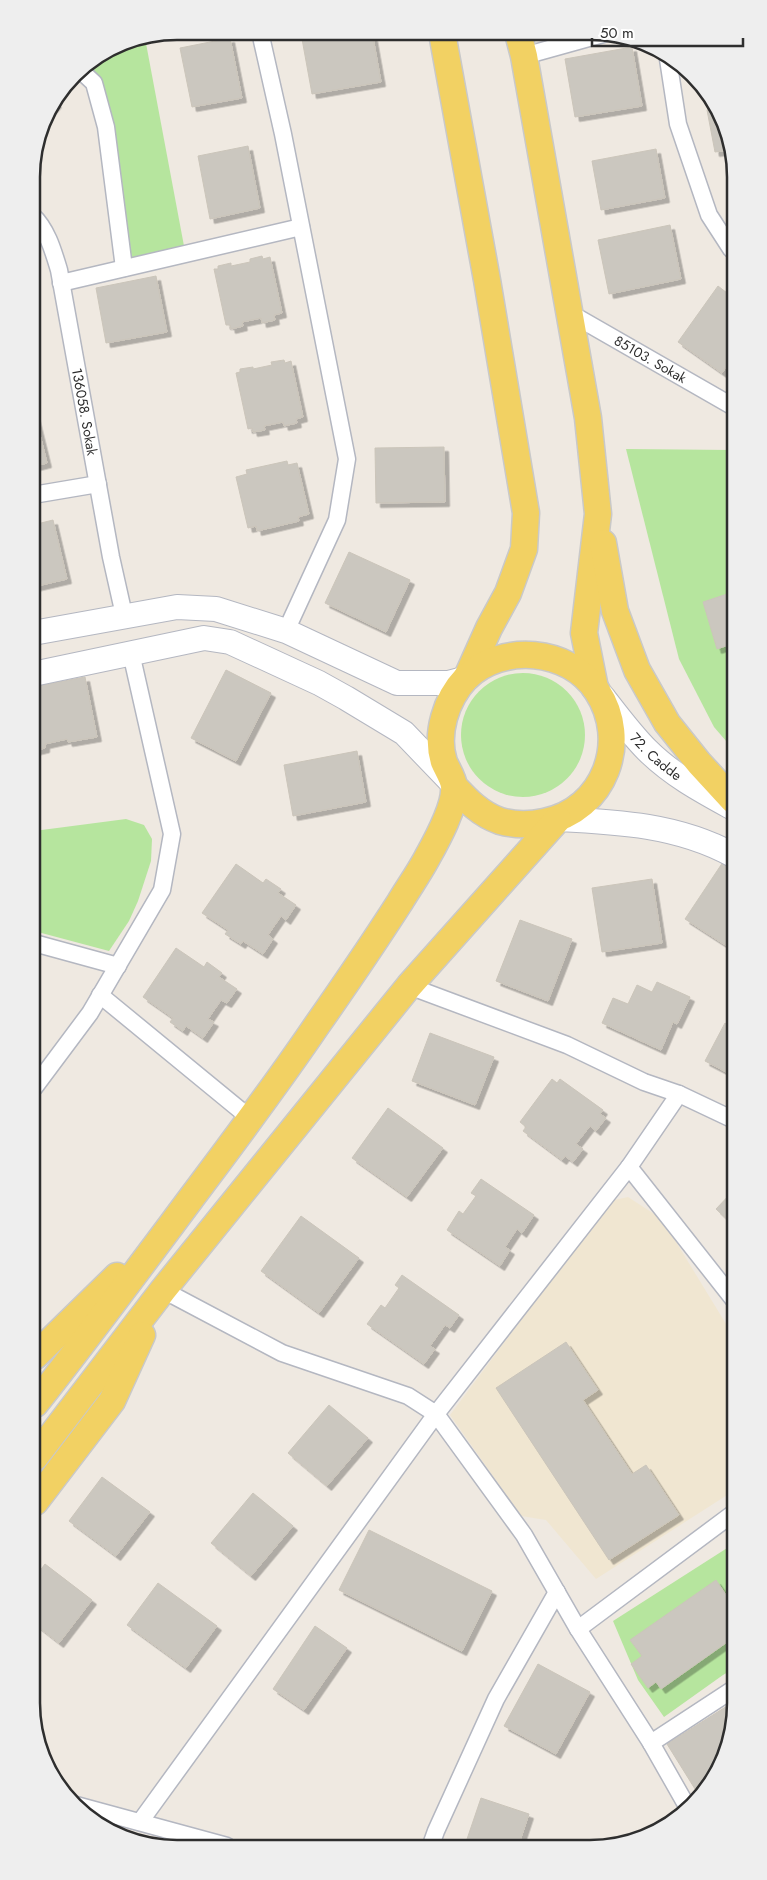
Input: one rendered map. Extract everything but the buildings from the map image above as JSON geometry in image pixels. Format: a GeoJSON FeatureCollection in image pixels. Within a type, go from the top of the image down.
{"type":"FeatureCollection","features":[{"type":"Feature","properties":{"kind":"main road"},"geometry":{"type":"LineString","coordinates":[[40,1397],[272,1091],[371,948],[426,859],[450,811],[454,786],[443,758],[441,729],[450,701],[467,678],[489,628],[508,593],[524,549],[526,513],[487,280],[443,40]]}},
{"type":"Feature","properties":{"kind":"main road"},"geometry":{"type":"LineString","coordinates":[[521,45],[588,418],[598,514],[615,611],[637,670],[667,724],[727,793]]}},
{"type":"Feature","properties":{"kind":"main road"},"geometry":{"type":"LineString","coordinates":[[595,688],[584,633],[598,514]]}},
{"type":"Feature","properties":{"kind":"main road"},"geometry":{"type":"LineString","coordinates":[[40,632],[177,607],[216,608],[286,630],[397,683],[448,683],[467,678],[491,661],[519,654],[548,656],[574,668],[595,688],[608,711],[612,737],[609,762],[598,787],[580,806],[558,819],[408,986],[163,1290],[40,1450]]}},
{"type":"Feature","properties":{"kind":"main road"},"geometry":{"type":"LineString","coordinates":[[40,673],[204,638],[230,642],[319,683],[404,734],[474,807],[500,821],[529,825],[558,819],[606,821],[665,829],[714,844],[727,852]]}},
{"type":"Feature","properties":{"kind":"main road","name":"72. Cadde"},"geometry":{"type":"LineString","coordinates":[[595,688],[646,750],[664,766],[687,783],[727,805]]}},
{"type":"Feature","properties":{"kind":"main road"},"geometry":{"type":"LineString","coordinates":[[40,1351],[178,1216]]}},
{"type":"Feature","properties":{"kind":"main road"},"geometry":{"type":"LineString","coordinates":[[40,1497],[112,1401],[163,1290]]}},
{"type":"Feature","properties":{"kind":"street"},"geometry":{"type":"LineString","coordinates":[[262,40],[283,134],[347,459],[337,520],[286,630]]}},
{"type":"Feature","properties":{"kind":"street"},"geometry":{"type":"LineString","coordinates":[[521,45],[558,40]]}},
{"type":"Feature","properties":{"kind":"street"},"geometry":{"type":"LineString","coordinates":[[669,65],[678,124],[709,215],[727,243]]}},
{"type":"Feature","properties":{"kind":"street"},"geometry":{"type":"LineString","coordinates":[[86,75],[94,83],[106,127],[124,268]]}},
{"type":"Feature","properties":{"kind":"street","name":"136058. Sokak"},"geometry":{"type":"LineString","coordinates":[[40,225],[51,242],[61,282],[124,615]]}},
{"type":"Feature","properties":{"kind":"street"},"geometry":{"type":"LineString","coordinates":[[61,282],[301,227]]}},
{"type":"Feature","properties":{"kind":"street","name":"85103. Sokak"},"geometry":{"type":"LineString","coordinates":[[568,312],[727,403]]}},
{"type":"Feature","properties":{"kind":"street"},"geometry":{"type":"LineString","coordinates":[[40,494],[98,484]]}},
{"type":"Feature","properties":{"kind":"street"},"geometry":{"type":"LineString","coordinates":[[40,1079],[90,1013],[162,890],[172,834],[131,654]]}},
{"type":"Feature","properties":{"kind":"street"},"geometry":{"type":"LineString","coordinates":[[40,945],[118,966]]}},
{"type":"Feature","properties":{"kind":"street"},"geometry":{"type":"LineString","coordinates":[[408,986],[567,1046],[644,1082],[679,1094],[727,1117]]}},
{"type":"Feature","properties":{"kind":"street"},"geometry":{"type":"LineString","coordinates":[[100,995],[251,1119]]}},
{"type":"Feature","properties":{"kind":"street"},"geometry":{"type":"LineString","coordinates":[[140,1822],[436,1414],[629,1167],[679,1094]]}},
{"type":"Feature","properties":{"kind":"street"},"geometry":{"type":"LineString","coordinates":[[629,1167],[727,1291]]}},
{"type":"Feature","properties":{"kind":"street"},"geometry":{"type":"LineString","coordinates":[[163,1290],[282,1353],[408,1396],[436,1414],[524,1535],[578,1629],[652,1743],[684,1802]]}},
{"type":"Feature","properties":{"kind":"street"},"geometry":{"type":"LineString","coordinates":[[578,1629],[727,1518]]}},
{"type":"Feature","properties":{"kind":"street"},"geometry":{"type":"LineString","coordinates":[[433,1840],[496,1699],[557,1592]]}},
{"type":"Feature","properties":{"kind":"street"},"geometry":{"type":"LineString","coordinates":[[652,1743],[727,1693]]}},
{"type":"Feature","properties":{"kind":"street"},"geometry":{"type":"LineString","coordinates":[[89,1808],[205,1840]]}},
{"type":"Feature","properties":{"kind":"shaded area"},"geometry":{"type":"Polygon","coordinates":[[[628,1197],[662,1219],[727,1326],[727,1495],[596,1579],[546,1520],[521,1516],[450,1415],[610,1201],[628,1197]]]}},
{"type":"Feature","properties":{"kind":"green space"},"geometry":{"type":"Polygon","coordinates":[[[146,44],[184,246],[130,259],[86,75],[109,58],[133,47],[146,44]]]}},
{"type":"Feature","properties":{"kind":"green space"},"geometry":{"type":"Polygon","coordinates":[[[626,449],[727,450],[727,742],[714,727],[679,659],[626,449]]]}},
{"type":"Feature","properties":{"kind":"green space"},"geometry":{"type":"Polygon","coordinates":[[[523,673],[547,678],[567,691],[580,711],[585,735],[580,759],[567,779],[547,792],[523,797],[499,792],[479,779],[466,759],[461,735],[466,711],[479,691],[499,678],[523,673]]]}},
{"type":"Feature","properties":{"kind":"green space"},"geometry":{"type":"Polygon","coordinates":[[[126,819],[144,825],[152,839],[151,861],[138,901],[129,921],[109,951],[40,933],[40,830],[126,819]]]}},
{"type":"Feature","properties":{"kind":"green space"},"geometry":{"type":"Polygon","coordinates":[[[727,1548],[727,1673],[664,1717],[638,1680],[613,1621],[727,1548]]]}}]}
